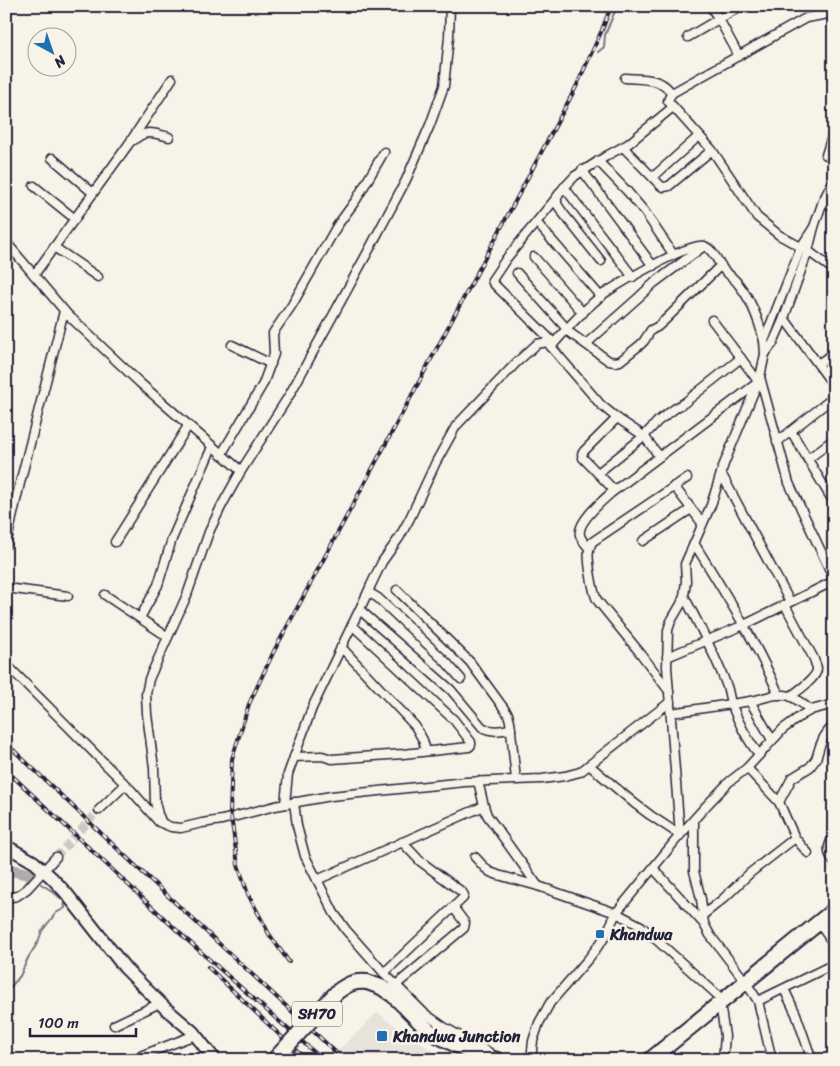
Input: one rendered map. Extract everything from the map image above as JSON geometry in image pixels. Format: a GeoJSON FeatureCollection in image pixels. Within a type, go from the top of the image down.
{"type":"FeatureCollection","features":[{"type":"Feature","properties":{"kind":"highway"},"geometry":{"type":"LineString","coordinates":[[650,1060],[834,910]]}},
{"type":"Feature","properties":{"kind":"highway","name":"SH70"},"geometry":{"type":"LineString","coordinates":[[274,1060],[337,992],[349,984],[358,982],[367,982],[381,987],[393,995],[429,1031],[472,1053],[498,1060]]}},
{"type":"Feature","properties":{"kind":"street"},"geometry":{"type":"LineString","coordinates":[[162,823],[156,802],[147,714],[146,694],[149,679],[187,595],[209,532],[222,506],[241,471],[290,394],[410,171],[444,86],[450,37],[450,6]]}},
{"type":"Feature","properties":{"kind":"street"},"geometry":{"type":"LineString","coordinates":[[710,6],[738,56]]}},
{"type":"Feature","properties":{"kind":"street"},"geometry":{"type":"LineString","coordinates":[[688,37],[741,6]]}},
{"type":"Feature","properties":{"kind":"street"},"geometry":{"type":"LineString","coordinates":[[830,11],[806,18],[672,93],[668,101],[712,150],[757,217],[779,235],[804,249],[834,270]]}},
{"type":"Feature","properties":{"kind":"street"},"geometry":{"type":"LineString","coordinates":[[625,78],[657,82],[672,93]]}},
{"type":"Feature","properties":{"kind":"street"},"geometry":{"type":"LineString","coordinates":[[34,275],[128,146],[172,79]]}},
{"type":"Feature","properties":{"kind":"street"},"geometry":{"type":"LineString","coordinates":[[660,456],[644,436],[601,405],[552,345],[492,280],[506,259],[564,187],[582,170],[622,147],[673,107]]}},
{"type":"Feature","properties":{"kind":"street"},"geometry":{"type":"LineString","coordinates":[[826,155],[834,130]]}},
{"type":"Feature","properties":{"kind":"street"},"geometry":{"type":"LineString","coordinates":[[128,146],[140,134],[151,132],[169,137]]}},
{"type":"Feature","properties":{"kind":"street"},"geometry":{"type":"LineString","coordinates":[[653,177],[699,136]]}},
{"type":"Feature","properties":{"kind":"street"},"geometry":{"type":"LineString","coordinates":[[622,147],[664,187],[669,186],[712,150]]}},
{"type":"Feature","properties":{"kind":"street"},"geometry":{"type":"LineString","coordinates":[[222,455],[264,384],[274,354],[273,333],[292,305],[337,226],[356,200],[384,152]]}},
{"type":"Feature","properties":{"kind":"street"},"geometry":{"type":"LineString","coordinates":[[52,158],[93,193]]}},
{"type":"Feature","properties":{"kind":"street"},"geometry":{"type":"LineString","coordinates":[[598,161],[644,211],[674,254]]}},
{"type":"Feature","properties":{"kind":"street"},"geometry":{"type":"LineString","coordinates":[[582,170],[653,266]]}},
{"type":"Feature","properties":{"kind":"street"},"geometry":{"type":"LineString","coordinates":[[764,340],[834,179]]}},
{"type":"Feature","properties":{"kind":"street"},"geometry":{"type":"LineString","coordinates":[[34,186],[74,219]]}},
{"type":"Feature","properties":{"kind":"street"},"geometry":{"type":"LineString","coordinates":[[564,187],[633,277]]}},
{"type":"Feature","properties":{"kind":"street"},"geometry":{"type":"LineString","coordinates":[[557,197],[557,204],[563,213],[601,261]]}},
{"type":"Feature","properties":{"kind":"street"},"geometry":{"type":"LineString","coordinates":[[823,201],[834,207]]}},
{"type":"Feature","properties":{"kind":"street"},"geometry":{"type":"LineString","coordinates":[[537,222],[600,297]]}},
{"type":"Feature","properties":{"kind":"street"},"geometry":{"type":"LineString","coordinates":[[6,242],[64,311],[188,426],[241,471]]}},
{"type":"Feature","properties":{"kind":"street"},"geometry":{"type":"LineString","coordinates":[[552,345],[600,297],[674,254],[698,245],[709,248],[740,286],[753,307],[762,330],[765,354],[759,380],[721,473],[711,505],[685,564],[686,581],[684,596],[668,630],[669,692],[680,835]]}},
{"type":"Feature","properties":{"kind":"street"},"geometry":{"type":"LineString","coordinates":[[586,344],[654,283],[704,246]]}},
{"type":"Feature","properties":{"kind":"street"},"geometry":{"type":"LineString","coordinates":[[54,247],[98,277]]}},
{"type":"Feature","properties":{"kind":"street"},"geometry":{"type":"LineString","coordinates":[[765,354],[773,343],[784,318],[804,249]]}},
{"type":"Feature","properties":{"kind":"street"},"geometry":{"type":"LineString","coordinates":[[534,257],[583,313]]}},
{"type":"Feature","properties":{"kind":"street"},"geometry":{"type":"LineString","coordinates":[[517,273],[567,329],[609,361],[615,362],[620,361],[640,345],[651,330],[657,328],[666,320],[721,265]]}},
{"type":"Feature","properties":{"kind":"street"},"geometry":{"type":"LineString","coordinates":[[6,545],[64,311]]}},
{"type":"Feature","properties":{"kind":"street"},"geometry":{"type":"LineString","coordinates":[[784,318],[834,386]]}},
{"type":"Feature","properties":{"kind":"street"},"geometry":{"type":"LineString","coordinates":[[667,657],[744,625],[834,580],[789,483],[759,380],[712,320]]}},
{"type":"Feature","properties":{"kind":"street"},"geometry":{"type":"LineString","coordinates":[[502,1060],[444,1028],[424,1013],[384,973],[346,930],[334,913],[305,856],[290,803],[288,774],[312,708],[360,610],[370,585],[410,518],[436,462],[456,426],[517,362],[537,344],[547,342],[552,345]]}},
{"type":"Feature","properties":{"kind":"street"},"geometry":{"type":"LineString","coordinates":[[232,345],[271,364]]}},
{"type":"Feature","properties":{"kind":"street"},"geometry":{"type":"LineString","coordinates":[[818,364],[834,353]]}},
{"type":"Feature","properties":{"kind":"street"},"geometry":{"type":"LineString","coordinates":[[598,473],[644,436],[658,421],[684,403],[740,358]]}},
{"type":"Feature","properties":{"kind":"street"},"geometry":{"type":"LineString","coordinates":[[589,548],[580,538],[579,532],[580,525],[591,512],[614,490],[759,380]]}},
{"type":"Feature","properties":{"kind":"street"},"geometry":{"type":"LineString","coordinates":[[777,442],[834,397]]}},
{"type":"Feature","properties":{"kind":"street"},"geometry":{"type":"LineString","coordinates":[[614,490],[583,458],[582,454],[617,418]]}},
{"type":"Feature","properties":{"kind":"street"},"geometry":{"type":"LineString","coordinates":[[115,542],[188,426]]}},
{"type":"Feature","properties":{"kind":"street"},"geometry":{"type":"LineString","coordinates":[[791,431],[834,503]]}},
{"type":"Feature","properties":{"kind":"street"},"geometry":{"type":"LineString","coordinates":[[808,459],[834,439]]}},
{"type":"Feature","properties":{"kind":"street"},"geometry":{"type":"LineString","coordinates":[[140,618],[158,585],[172,539],[212,447]]}},
{"type":"Feature","properties":{"kind":"street"},"geometry":{"type":"LineString","coordinates":[[721,473],[818,668],[817,673],[812,679],[791,696]]}},
{"type":"Feature","properties":{"kind":"street"},"geometry":{"type":"LineString","coordinates":[[669,692],[597,600],[594,591],[589,548],[592,542],[687,478]]}},
{"type":"Feature","properties":{"kind":"street"},"geometry":{"type":"LineString","coordinates":[[674,486],[702,523]]}},
{"type":"Feature","properties":{"kind":"street"},"geometry":{"type":"LineString","coordinates":[[643,541],[691,509]]}},
{"type":"Feature","properties":{"kind":"street"},"geometry":{"type":"LineString","coordinates":[[694,543],[744,625],[768,669],[779,695]]}},
{"type":"Feature","properties":{"kind":"street"},"geometry":{"type":"LineString","coordinates":[[6,588],[68,596]]}},
{"type":"Feature","properties":{"kind":"street"},"geometry":{"type":"LineString","coordinates":[[397,590],[470,662],[508,714],[516,780]]}},
{"type":"Feature","properties":{"kind":"street"},"geometry":{"type":"LineString","coordinates":[[368,592],[378,598],[461,678]]}},
{"type":"Feature","properties":{"kind":"street"},"geometry":{"type":"LineString","coordinates":[[105,595],[168,636]]}},
{"type":"Feature","properties":{"kind":"street"},"geometry":{"type":"LineString","coordinates":[[684,596],[707,640],[727,686],[731,703],[741,727],[759,755]]}},
{"type":"Feature","properties":{"kind":"street"},"geometry":{"type":"LineString","coordinates":[[360,610],[451,690],[482,727],[491,731],[511,729]]}},
{"type":"Feature","properties":{"kind":"street"},"geometry":{"type":"LineString","coordinates":[[294,757],[322,756],[332,759],[471,745],[472,742],[454,720],[352,625]]}},
{"type":"Feature","properties":{"kind":"street"},"geometry":{"type":"LineString","coordinates":[[341,647],[416,726],[426,751]]}},
{"type":"Feature","properties":{"kind":"street"},"geometry":{"type":"LineString","coordinates":[[6,664],[126,784],[159,822],[171,827],[181,828],[290,803],[331,796],[478,781],[542,780],[565,776],[580,772],[670,702]]}},
{"type":"Feature","properties":{"kind":"street"},"geometry":{"type":"LineString","coordinates":[[671,713],[750,701],[772,695],[791,696],[811,710]]}},
{"type":"Feature","properties":{"kind":"street"},"geometry":{"type":"LineString","coordinates":[[750,701],[772,740]]}},
{"type":"Feature","properties":{"kind":"street"},"geometry":{"type":"LineString","coordinates":[[531,1060],[533,1041],[539,1023],[550,1003],[589,958],[604,937],[616,913],[680,835],[730,782],[747,768],[772,740],[792,722],[811,710],[834,704]]}},
{"type":"Feature","properties":{"kind":"street"},"geometry":{"type":"LineString","coordinates":[[779,802],[792,778],[810,767],[816,759],[824,737],[834,726]]}},
{"type":"Feature","properties":{"kind":"street"},"geometry":{"type":"LineString","coordinates":[[589,765],[634,803],[680,835]]}},
{"type":"Feature","properties":{"kind":"street"},"geometry":{"type":"LineString","coordinates":[[747,768],[779,802],[795,838],[808,853]]}},
{"type":"Feature","properties":{"kind":"street"},"geometry":{"type":"LineString","coordinates":[[478,781],[487,815],[538,886]]}},
{"type":"Feature","properties":{"kind":"street"},"geometry":{"type":"LineString","coordinates":[[99,810],[126,784]]}},
{"type":"Feature","properties":{"kind":"street"},"geometry":{"type":"LineString","coordinates":[[317,880],[484,806]]}},
{"type":"Feature","properties":{"kind":"street"},"geometry":{"type":"LineString","coordinates":[[694,820],[694,871],[701,899],[704,924]]}},
{"type":"Feature","properties":{"kind":"street"},"geometry":{"type":"LineString","coordinates":[[834,837],[828,845],[828,851],[834,862]]}},
{"type":"Feature","properties":{"kind":"street"},"geometry":{"type":"LineString","coordinates":[[703,915],[750,873],[795,838]]}},
{"type":"Feature","properties":{"kind":"street"},"geometry":{"type":"LineString","coordinates":[[384,973],[464,898],[462,892],[420,861],[402,842]]}},
{"type":"Feature","properties":{"kind":"street"},"geometry":{"type":"LineString","coordinates":[[6,846],[44,870],[66,894],[125,968],[195,1035],[215,1060]]}},
{"type":"Feature","properties":{"kind":"street"},"geometry":{"type":"LineString","coordinates":[[6,898],[17,896],[27,890],[56,856]]}},
{"type":"Feature","properties":{"kind":"street"},"geometry":{"type":"LineString","coordinates":[[475,857],[490,872],[538,886],[616,913],[641,926],[721,1002],[725,1036],[723,1060]]}},
{"type":"Feature","properties":{"kind":"street"},"geometry":{"type":"LineString","coordinates":[[653,868],[704,924],[758,1001],[772,1060]]}},
{"type":"Feature","properties":{"kind":"street"},"geometry":{"type":"LineString","coordinates":[[396,985],[464,928],[464,923],[454,907]]}},
{"type":"Feature","properties":{"kind":"street"},"geometry":{"type":"LineString","coordinates":[[819,923],[834,945]]}},
{"type":"Feature","properties":{"kind":"street"},"geometry":{"type":"LineString","coordinates":[[758,1001],[834,964]]}},
{"type":"Feature","properties":{"kind":"street"},"geometry":{"type":"LineString","coordinates":[[784,989],[796,1014],[812,1060]]}},
{"type":"Feature","properties":{"kind":"street"},"geometry":{"type":"LineString","coordinates":[[114,1025],[160,1003]]}},
{"type":"Feature","properties":{"kind":"street"},"geometry":{"type":"LineString","coordinates":[[130,1060],[195,1035]]}},
{"type":"Feature","properties":{"kind":"shaded area","name":"Khandwa Junction"},"geometry":{"type":"Polygon","coordinates":[[[377,1013],[446,1060],[328,1060],[377,1013]]]}},
{"type":"Feature","properties":{"kind":"waterway"},"geometry":{"type":"LineString","coordinates":[[598,52],[604,47],[605,35],[617,6]]}},
{"type":"Feature","properties":{"kind":"waterway"},"geometry":{"type":"LineString","coordinates":[[6,869],[28,874]]}},
{"type":"Feature","properties":{"kind":"waterway"},"geometry":{"type":"LineString","coordinates":[[6,992],[20,976],[42,931],[56,913],[65,908],[64,901],[41,884]]}},
{"type":"Feature","properties":{"kind":"tunnel"},"geometry":{"type":"LineString","coordinates":[[56,857],[99,810]]}},
{"type":"Feature","properties":{"kind":"railway"},"geometry":{"type":"LineString","coordinates":[[289,962],[269,934],[248,894],[238,865],[230,812],[232,759],[249,704],[274,651],[576,87],[611,6]]}},
{"type":"Feature","properties":{"kind":"railway"},"geometry":{"type":"LineString","coordinates":[[6,743],[344,1060]]}},
{"type":"Feature","properties":{"kind":"railway"},"geometry":{"type":"LineString","coordinates":[[6,770],[185,938],[323,1060]]}},
{"type":"Feature","properties":{"kind":"railway"},"geometry":{"type":"LineString","coordinates":[[208,967],[306,1060]]}},
{"type":"Feature","properties":{"kind":"place","name":"Khandwa"},"geometry":{"type":"Point","coordinates":[600,934]}},
{"type":"Feature","properties":{"kind":"place","name":"Khandwa Junction"},"geometry":{"type":"Point","coordinates":[382,1036]}}]}
